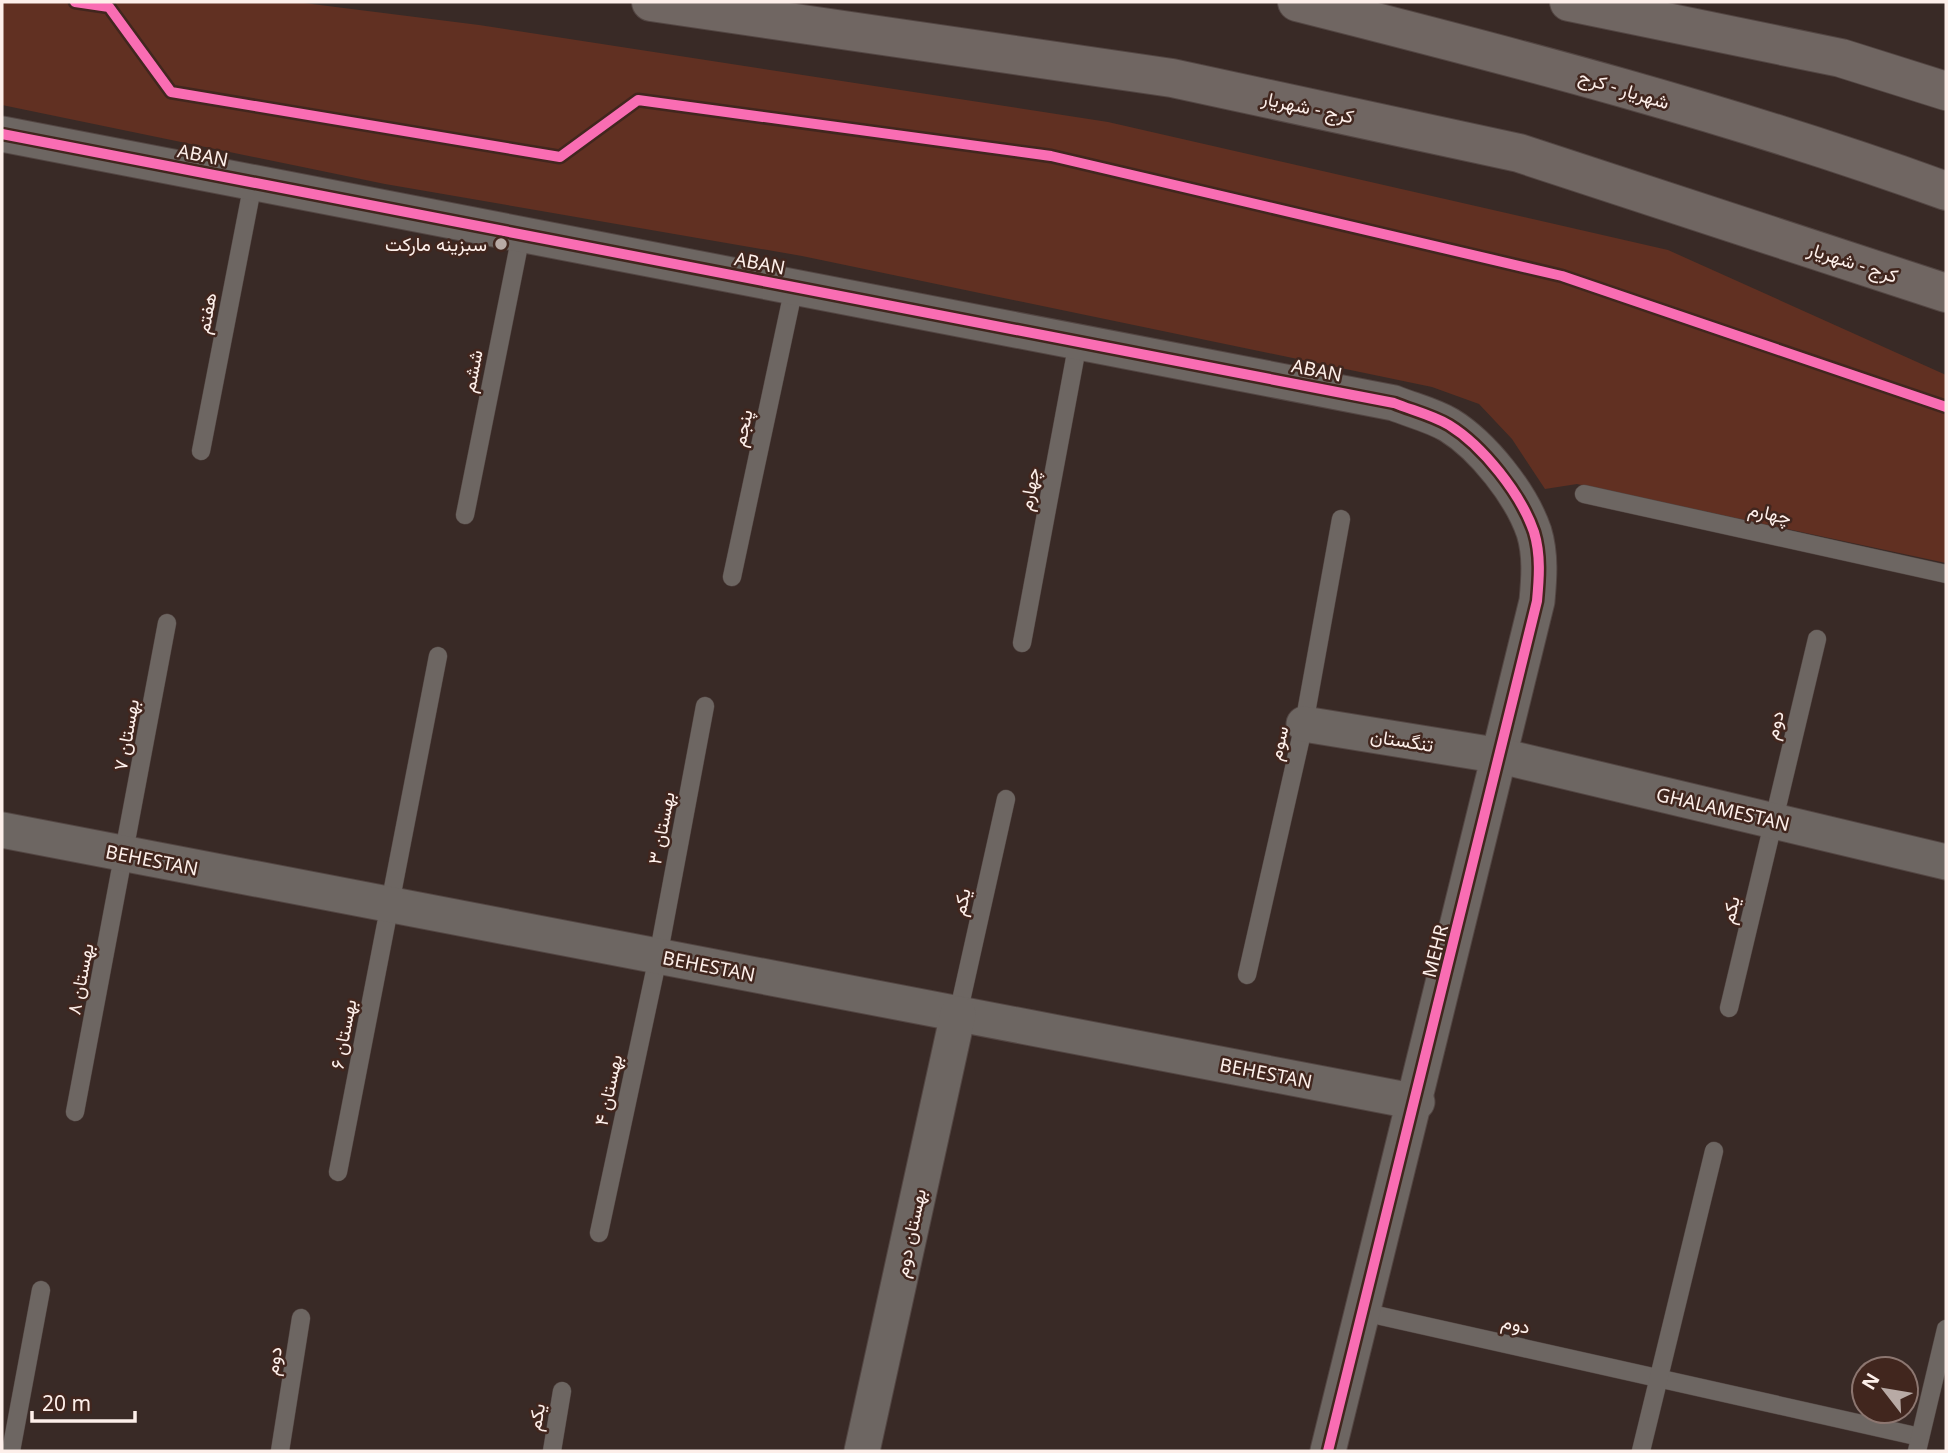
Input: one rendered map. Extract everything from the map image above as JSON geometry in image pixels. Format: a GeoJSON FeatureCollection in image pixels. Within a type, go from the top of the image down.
{"type":"FeatureCollection","features":[{"type":"Feature","properties":{"kind":"main road","name":"کرج - شهریار"},"geometry":{"type":"LineString","coordinates":[[651,2],[1172,78],[1519,153],[1946,293]]}},
{"type":"Feature","properties":{"kind":"main road","name":"شهریار - کرج"},"geometry":{"type":"LineString","coordinates":[[1297,2],[1542,64],[1782,136],[1946,191]]}},
{"type":"Feature","properties":{"kind":"main road"},"geometry":{"type":"LineString","coordinates":[[1569,2],[1841,58],[1946,91]]}},
{"type":"Feature","properties":{"kind":"street","name":"ABAN"},"geometry":{"type":"LineString","coordinates":[[2,134],[1394,403],[1447,423],[1473,442],[1494,465]]}},
{"type":"Feature","properties":{"kind":"street","name":"MEHR"},"geometry":{"type":"LineString","coordinates":[[1328,1451],[1417,1102],[1537,601],[1539,566],[1534,531],[1494,465]]}},
{"type":"Feature","properties":{"kind":"street","name":"تنگستان"},"geometry":{"type":"LineString","coordinates":[[1304,724],[1501,756]]}},
{"type":"Feature","properties":{"kind":"street","name":"GHALAMESTAN"},"geometry":{"type":"LineString","coordinates":[[1501,756],[1946,862]]}},
{"type":"Feature","properties":{"kind":"street","name":"BEHESTAN"},"geometry":{"type":"LineString","coordinates":[[2,830],[1417,1102]]}},
{"type":"Feature","properties":{"kind":"street","name":"بهستان دوم"},"geometry":{"type":"LineString","coordinates":[[862,1451],[958,1014]]}},
{"type":"Feature","properties":{"kind":"lane","name":"هفتم"},"geometry":{"type":"LineString","coordinates":[[201,451],[253,183]]}},
{"type":"Feature","properties":{"kind":"lane","name":"ششم"},"geometry":{"type":"LineString","coordinates":[[466,515],[521,234]]}},
{"type":"Feature","properties":{"kind":"lane","name":"پنجم"},"geometry":{"type":"LineString","coordinates":[[732,577],[794,287]]}},
{"type":"Feature","properties":{"kind":"lane","name":"چهارم"},"geometry":{"type":"LineString","coordinates":[[1022,643],[1078,342]]}},
{"type":"Feature","properties":{"kind":"lane","name":"چهارم"},"geometry":{"type":"LineString","coordinates":[[1584,494],[1946,574]]}},
{"type":"Feature","properties":{"kind":"lane","name":"سوم"},"geometry":{"type":"LineString","coordinates":[[1247,975],[1304,724],[1341,519]]}},
{"type":"Feature","properties":{"kind":"lane","name":"بهستان ۷"},"geometry":{"type":"LineString","coordinates":[[126,855],[167,623]]}},
{"type":"Feature","properties":{"kind":"lane","name":"دوم"},"geometry":{"type":"LineString","coordinates":[[1773,821],[1817,639]]}},
{"type":"Feature","properties":{"kind":"lane"},"geometry":{"type":"LineString","coordinates":[[389,905],[438,656]]}},
{"type":"Feature","properties":{"kind":"lane","name":"بهستان ۳"},"geometry":{"type":"LineString","coordinates":[[657,957],[705,706]]}},
{"type":"Feature","properties":{"kind":"lane","name":"یکم"},"geometry":{"type":"LineString","coordinates":[[958,1014],[1006,799]]}},
{"type":"Feature","properties":{"kind":"lane","name":"یکم"},"geometry":{"type":"LineString","coordinates":[[1729,1008],[1773,821]]}},
{"type":"Feature","properties":{"kind":"lane","name":"بهستان ۸"},"geometry":{"type":"LineString","coordinates":[[75,1112],[126,855]]}},
{"type":"Feature","properties":{"kind":"lane","name":"بهستان ۶"},"geometry":{"type":"LineString","coordinates":[[338,1172],[389,905]]}},
{"type":"Feature","properties":{"kind":"lane","name":"بهستان ۴"},"geometry":{"type":"LineString","coordinates":[[599,1233],[657,957]]}},
{"type":"Feature","properties":{"kind":"lane"},"geometry":{"type":"LineString","coordinates":[[1641,1451],[1714,1151]]}},
{"type":"Feature","properties":{"kind":"lane"},"geometry":{"type":"LineString","coordinates":[[11,1451],[41,1290]]}},
{"type":"Feature","properties":{"kind":"lane","name":"دوم"},"geometry":{"type":"LineString","coordinates":[[1363,1312],[1660,1378],[1919,1444],[1946,1329]]}},
{"type":"Feature","properties":{"kind":"lane","name":"دوم"},"geometry":{"type":"LineString","coordinates":[[280,1451],[302,1318]]}},
{"type":"Feature","properties":{"kind":"lane","name":"یکم"},"geometry":{"type":"LineString","coordinates":[[552,1451],[562,1391]]}},
{"type":"Feature","properties":{"kind":"shaded area"},"geometry":{"type":"Polygon","coordinates":[[[2,2],[296,2],[479,25],[1108,122],[1668,250],[1946,375],[1946,563],[1577,484],[1545,489],[1512,439],[1479,404],[1432,387],[802,256],[385,184],[2,105],[2,2]]]}},
{"type":"Feature","properties":{"kind":"cycle path"},"geometry":{"type":"LineString","coordinates":[[75,2],[109,7],[171,92],[560,157],[638,100],[1051,156],[1562,276],[1946,407]]}},
{"type":"Feature","properties":{"kind":"cycle path"},"geometry":{"type":"LineString","coordinates":[[2,134],[1394,403],[1442,421],[1475,445],[1510,487],[1534,532],[1539,558],[1537,601],[1328,1451]]}},
{"type":"Feature","properties":{"kind":"place","name":"سبزینه مارکت"},"geometry":{"type":"Point","coordinates":[501,244]}}]}
